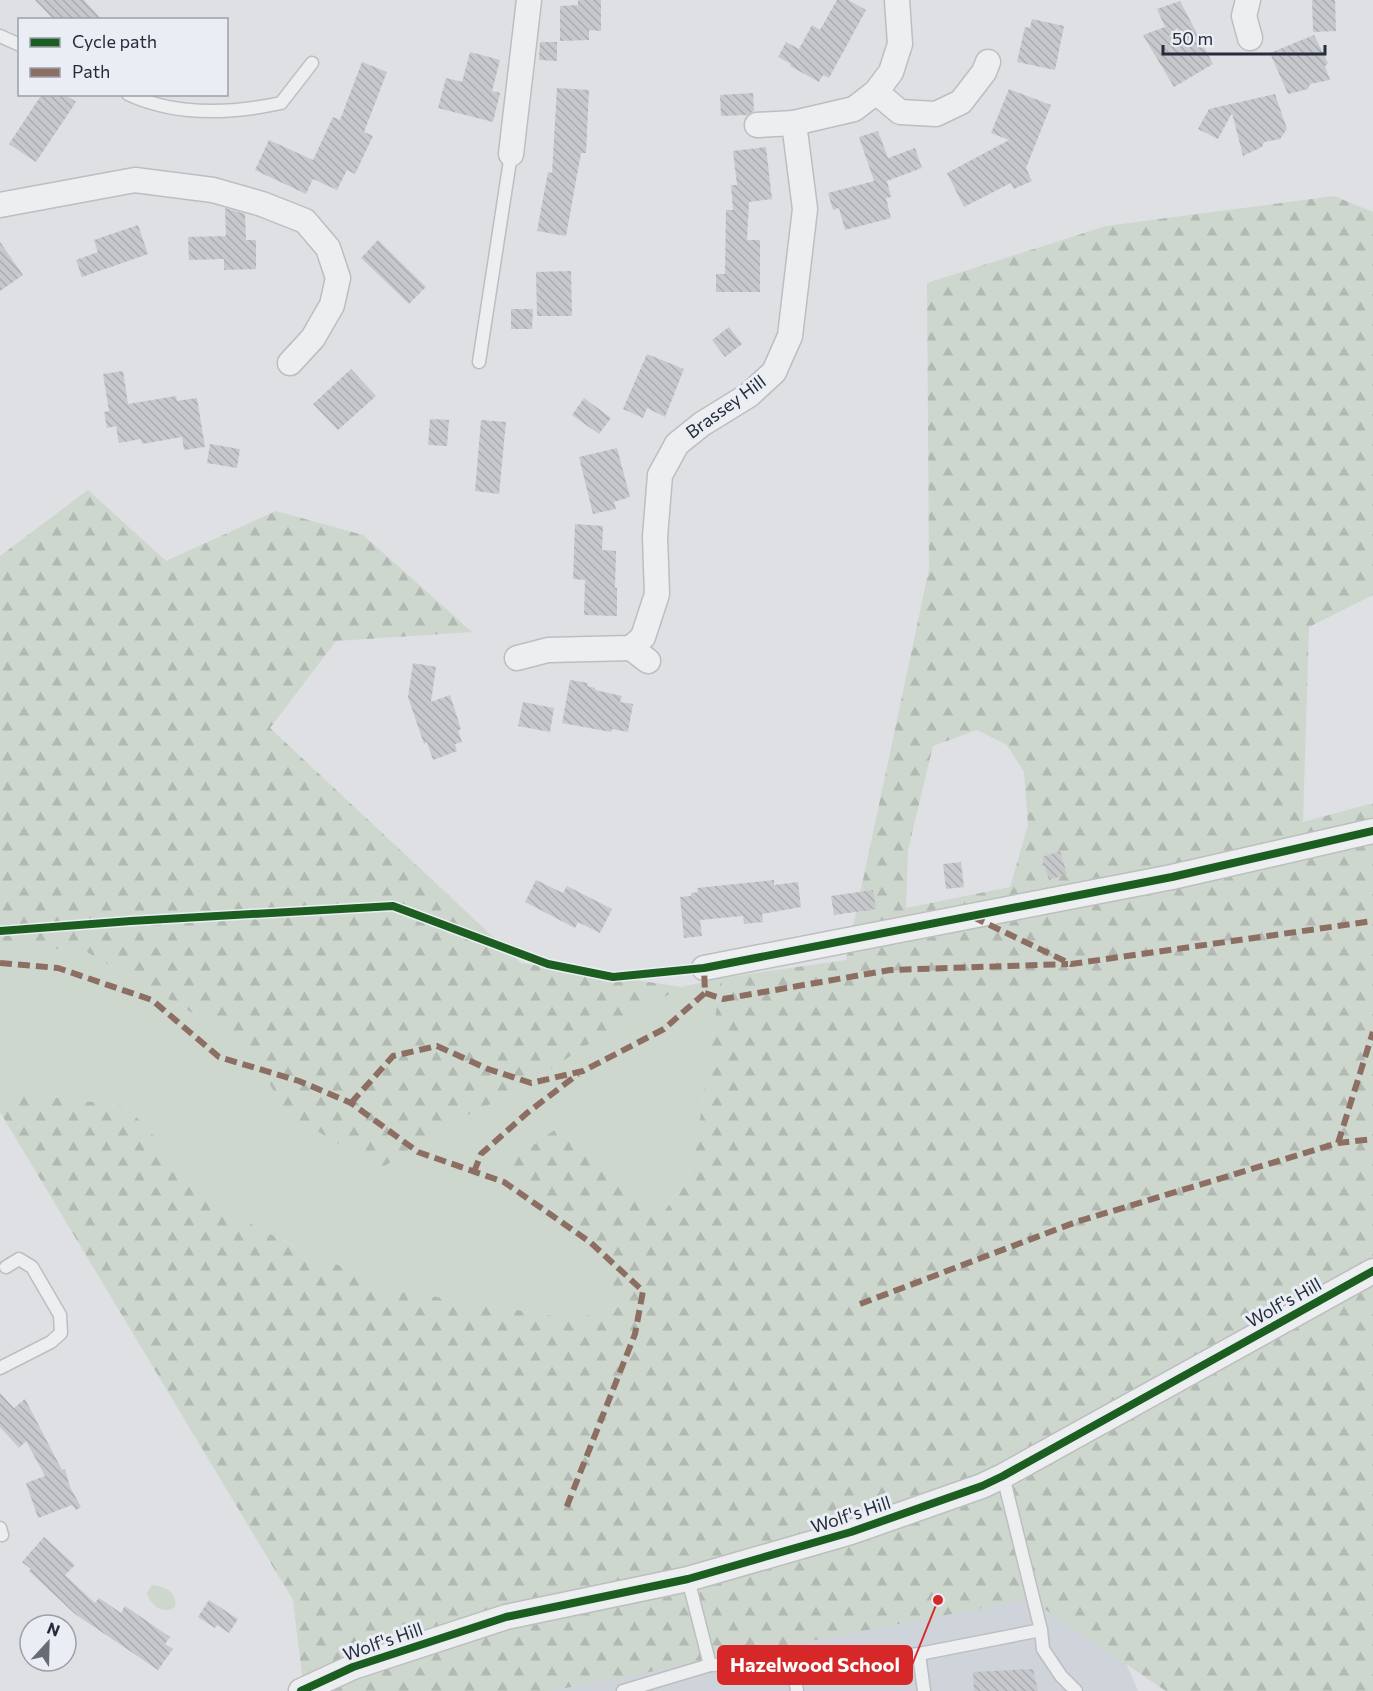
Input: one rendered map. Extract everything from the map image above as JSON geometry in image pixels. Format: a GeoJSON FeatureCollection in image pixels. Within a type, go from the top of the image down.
{"type":"FeatureCollection","features":[{"type":"Feature","properties":{"kind":"street"},"geometry":{"type":"LineString","coordinates":[[511,154],[529,0]]}},
{"type":"Feature","properties":{"kind":"street"},"geometry":{"type":"LineString","coordinates":[[757,125],[794,123],[854,109],[876,92],[891,72],[900,44],[897,0]]}},
{"type":"Feature","properties":{"kind":"street"},"geometry":{"type":"LineString","coordinates":[[1248,0],[1244,16],[1250,38]]}},
{"type":"Feature","properties":{"kind":"street"},"geometry":{"type":"LineString","coordinates":[[876,92],[900,112],[936,114],[961,102],[984,72],[988,62]]}},
{"type":"Feature","properties":{"kind":"street","name":"Brassey Hill"},"geometry":{"type":"LineString","coordinates":[[517,658],[548,650],[639,654],[642,637],[657,594],[655,537],[660,475],[677,444],[702,424],[748,395],[774,372],[790,336],[805,209],[794,123]]}},
{"type":"Feature","properties":{"kind":"street"},"geometry":{"type":"LineString","coordinates":[[0,205],[135,180],[213,190],[262,204],[305,221],[328,248],[338,278],[332,305],[313,338],[290,363]]}},
{"type":"Feature","properties":{"kind":"street"},"geometry":{"type":"LineString","coordinates":[[704,968],[1172,877],[1373,831]]}},
{"type":"Feature","properties":{"kind":"street","name":"Wolf's Hill"},"geometry":{"type":"LineString","coordinates":[[301,1691],[353,1667],[506,1617],[688,1579],[852,1532],[982,1486],[1373,1271]]}},
{"type":"Feature","properties":{"kind":"lane"},"geometry":{"type":"LineString","coordinates":[[0,36],[18,44]]}},
{"type":"Feature","properties":{"kind":"lane"},"geometry":{"type":"LineString","coordinates":[[132,96],[180,111],[254,109],[280,103],[312,63]]}},
{"type":"Feature","properties":{"kind":"lane"},"geometry":{"type":"LineString","coordinates":[[479,362],[511,154]]}},
{"type":"Feature","properties":{"kind":"lane"},"geometry":{"type":"LineString","coordinates":[[0,1368],[51,1342],[61,1333],[60,1316],[32,1267],[19,1259],[6,1267]]}},
{"type":"Feature","properties":{"kind":"lane"},"geometry":{"type":"LineString","coordinates":[[1003,1476],[1041,1630],[1043,1649],[1061,1676],[1076,1691]]}},
{"type":"Feature","properties":{"kind":"lane"},"geometry":{"type":"LineString","coordinates":[[688,1579],[710,1665]]}},
{"type":"Feature","properties":{"kind":"lane"},"geometry":{"type":"LineString","coordinates":[[623,1691],[710,1665],[754,1664],[812,1667],[919,1654],[1041,1630]]}},
{"type":"Feature","properties":{"kind":"lane"},"geometry":{"type":"LineString","coordinates":[[919,1654],[924,1691]]}},
{"type":"Feature","properties":{"kind":"lane"},"geometry":{"type":"LineString","coordinates":[[793,1667],[797,1691]]}},
{"type":"Feature","properties":{"kind":"shaded area"},"geometry":{"type":"Polygon","coordinates":[[[1081,1558],[1138,1691],[476,1691],[1081,1558]]]}},
{"type":"Feature","properties":{"kind":"green space"},"geometry":{"type":"Polygon","coordinates":[[[1334,196],[1373,212],[1373,595],[1309,627],[1303,822],[1373,803],[1373,1691],[1166,1691],[1030,1599],[550,1691],[304,1691],[293,1600],[0,1112],[0,1091],[126,1106],[210,1196],[259,1229],[393,1290],[573,1319],[619,1307],[609,1270],[508,1163],[563,1124],[658,1220],[687,1180],[698,1133],[721,978],[846,960],[929,569],[927,283],[1106,226],[1334,196]],[[977,730],[933,746],[908,850],[906,908],[1010,887],[1028,825],[1024,772],[1007,745],[977,730]]]}},
{"type":"Feature","properties":{"kind":"green space"},"geometry":{"type":"Polygon","coordinates":[[[88,490],[166,561],[276,511],[363,535],[472,632],[336,641],[270,728],[521,963],[682,987],[634,1014],[516,1092],[447,1125],[380,1169],[284,1111],[250,1046],[85,951],[0,945],[0,556],[88,490]]]}},
{"type":"Feature","properties":{"kind":"green space"},"geometry":{"type":"Polygon","coordinates":[[[0,945],[85,951],[250,1046],[284,1111],[447,1125],[516,1092],[634,1014],[682,987],[721,978],[698,1133],[687,1180],[658,1220],[508,1163],[609,1270],[619,1307],[573,1319],[393,1290],[259,1229],[210,1196],[126,1106],[0,1091],[0,945]]]}},
{"type":"Feature","properties":{"kind":"green space"},"geometry":{"type":"Polygon","coordinates":[[[152,1585],[169,1591],[174,1598],[175,1607],[166,1610],[154,1605],[147,1593],[152,1585]]]}},
{"type":"Feature","properties":{"kind":"building"},"geometry":{"type":"Polygon","coordinates":[[[35,0],[84,0],[100,18],[52,18],[35,0]]]}},
{"type":"Feature","properties":{"kind":"building"},"geometry":{"type":"Polygon","coordinates":[[[578,0],[601,0],[601,31],[589,30],[589,40],[560,41],[560,6],[578,5],[578,0]]]}},
{"type":"Feature","properties":{"kind":"building"},"geometry":{"type":"Polygon","coordinates":[[[837,0],[848,0],[866,10],[829,78],[823,75],[819,82],[778,57],[786,42],[799,49],[812,25],[820,30],[837,0]]]}},
{"type":"Feature","properties":{"kind":"building"},"geometry":{"type":"Polygon","coordinates":[[[1312,0],[1335,0],[1336,31],[1313,32],[1312,0]]]}},
{"type":"Feature","properties":{"kind":"building"},"geometry":{"type":"Polygon","coordinates":[[[1180,1],[1213,64],[1174,87],[1143,35],[1165,27],[1157,9],[1180,1]]]}},
{"type":"Feature","properties":{"kind":"building"},"geometry":{"type":"Polygon","coordinates":[[[1032,19],[1064,26],[1055,70],[1017,62],[1025,27],[1030,28],[1032,19]]]}},
{"type":"Feature","properties":{"kind":"building"},"geometry":{"type":"Polygon","coordinates":[[[1314,35],[1328,63],[1325,66],[1330,80],[1310,84],[1308,89],[1288,94],[1270,53],[1314,35]]]}},
{"type":"Feature","properties":{"kind":"building"},"geometry":{"type":"Polygon","coordinates":[[[540,42],[557,42],[557,61],[539,60],[540,42]]]}},
{"type":"Feature","properties":{"kind":"building"},"geometry":{"type":"Polygon","coordinates":[[[470,52],[500,60],[492,91],[500,93],[493,122],[438,108],[446,78],[462,82],[470,52]]]}},
{"type":"Feature","properties":{"kind":"building"},"geometry":{"type":"Polygon","coordinates":[[[362,62],[387,72],[364,132],[373,136],[355,174],[347,170],[337,190],[313,179],[306,194],[255,170],[269,140],[313,160],[333,117],[340,120],[362,62]]]}},
{"type":"Feature","properties":{"kind":"building"},"geometry":{"type":"Polygon","coordinates":[[[557,88],[589,90],[586,153],[581,153],[566,236],[537,231],[548,172],[552,173],[557,88]]]}},
{"type":"Feature","properties":{"kind":"building"},"geometry":{"type":"Polygon","coordinates":[[[1009,89],[1051,105],[1026,168],[1032,181],[1014,189],[1011,183],[964,207],[947,173],[1009,140],[991,133],[1009,89]]]}},
{"type":"Feature","properties":{"kind":"building"},"geometry":{"type":"Polygon","coordinates":[[[753,93],[754,111],[747,115],[721,116],[720,95],[753,93]]]}},
{"type":"Feature","properties":{"kind":"building"},"geometry":{"type":"Polygon","coordinates":[[[1275,94],[1287,129],[1280,139],[1264,142],[1262,147],[1243,156],[1232,113],[1218,139],[1198,129],[1209,109],[1275,94]]]}},
{"type":"Feature","properties":{"kind":"building"},"geometry":{"type":"Polygon","coordinates":[[[41,96],[67,96],[76,102],[36,162],[9,144],[41,96]]]}},
{"type":"Feature","properties":{"kind":"building"},"geometry":{"type":"Polygon","coordinates":[[[878,131],[888,158],[915,148],[922,168],[887,181],[891,197],[886,198],[891,218],[845,230],[839,208],[833,210],[828,193],[874,181],[859,137],[878,131]]]}},
{"type":"Feature","properties":{"kind":"building"},"geometry":{"type":"Polygon","coordinates":[[[766,147],[772,199],[749,202],[747,240],[760,240],[760,292],[716,292],[716,274],[725,274],[726,210],[733,210],[731,185],[737,185],[733,151],[766,147]]]}},
{"type":"Feature","properties":{"kind":"building"},"geometry":{"type":"Polygon","coordinates":[[[225,208],[245,214],[246,240],[256,240],[256,269],[224,270],[224,259],[189,260],[188,237],[226,236],[225,208]]]}},
{"type":"Feature","properties":{"kind":"building"},"geometry":{"type":"Polygon","coordinates":[[[138,225],[148,254],[82,277],[76,260],[98,252],[94,240],[138,225]]]}},
{"type":"Feature","properties":{"kind":"building"},"geometry":{"type":"Polygon","coordinates":[[[378,240],[426,287],[409,304],[361,258],[378,240]]]}},
{"type":"Feature","properties":{"kind":"building"},"geometry":{"type":"Polygon","coordinates":[[[0,242],[23,275],[0,291],[0,242]]]}},
{"type":"Feature","properties":{"kind":"building"},"geometry":{"type":"Polygon","coordinates":[[[571,271],[572,316],[537,316],[536,272],[571,271]]]}},
{"type":"Feature","properties":{"kind":"building"},"geometry":{"type":"Polygon","coordinates":[[[511,309],[533,309],[532,329],[511,329],[511,309]]]}},
{"type":"Feature","properties":{"kind":"building"},"geometry":{"type":"Polygon","coordinates":[[[729,327],[742,344],[725,357],[712,340],[729,327]]]}},
{"type":"Feature","properties":{"kind":"building"},"geometry":{"type":"Polygon","coordinates":[[[647,354],[684,369],[665,417],[647,408],[643,418],[623,409],[647,354]]]}},
{"type":"Feature","properties":{"kind":"building"},"geometry":{"type":"Polygon","coordinates":[[[351,369],[376,396],[338,430],[313,404],[351,369]]]}},
{"type":"Feature","properties":{"kind":"building"},"geometry":{"type":"Polygon","coordinates":[[[123,371],[128,404],[176,396],[177,401],[197,398],[205,447],[184,450],[182,437],[142,444],[141,439],[119,443],[116,426],[107,428],[104,412],[109,411],[103,374],[123,371]]]}},
{"type":"Feature","properties":{"kind":"building"},"geometry":{"type":"Polygon","coordinates":[[[584,398],[611,418],[599,434],[572,415],[584,398]]]}},
{"type":"Feature","properties":{"kind":"building"},"geometry":{"type":"Polygon","coordinates":[[[430,419],[449,420],[447,446],[428,445],[430,419]]]}},
{"type":"Feature","properties":{"kind":"building"},"geometry":{"type":"Polygon","coordinates":[[[481,420],[506,422],[499,494],[475,491],[481,420]]]}},
{"type":"Feature","properties":{"kind":"building"},"geometry":{"type":"Polygon","coordinates":[[[210,444],[240,449],[237,468],[207,463],[210,444]]]}},
{"type":"Feature","properties":{"kind":"building"},"geometry":{"type":"Polygon","coordinates":[[[617,448],[630,497],[614,502],[616,509],[593,514],[579,457],[617,448]]]}},
{"type":"Feature","properties":{"kind":"building"},"geometry":{"type":"Polygon","coordinates":[[[575,524],[603,526],[602,550],[616,551],[617,616],[584,615],[585,580],[573,579],[575,524]]]}},
{"type":"Feature","properties":{"kind":"building"},"geometry":{"type":"Polygon","coordinates":[[[413,663],[436,667],[431,702],[450,695],[461,729],[458,731],[462,742],[455,744],[457,751],[433,760],[427,742],[424,744],[408,697],[413,663]]]}},
{"type":"Feature","properties":{"kind":"building"},"geometry":{"type":"Polygon","coordinates":[[[570,680],[588,683],[587,686],[595,690],[622,696],[620,702],[633,704],[628,732],[612,729],[611,732],[562,723],[570,680]]]}},
{"type":"Feature","properties":{"kind":"building"},"geometry":{"type":"Polygon","coordinates":[[[523,702],[554,708],[550,732],[518,726],[523,702]]]}},
{"type":"Feature","properties":{"kind":"building"},"geometry":{"type":"Polygon","coordinates":[[[1060,851],[1067,874],[1049,880],[1042,857],[1060,851]]]}},
{"type":"Feature","properties":{"kind":"building"},"geometry":{"type":"Polygon","coordinates":[[[961,862],[964,887],[946,889],[943,864],[961,862]]]}},
{"type":"Feature","properties":{"kind":"building"},"geometry":{"type":"Polygon","coordinates":[[[536,880],[563,893],[567,886],[612,909],[600,933],[578,922],[575,928],[525,902],[536,880]]]}},
{"type":"Feature","properties":{"kind":"building"},"geometry":{"type":"Polygon","coordinates":[[[774,880],[774,885],[798,882],[801,907],[762,914],[763,922],[744,924],[743,916],[700,920],[702,936],[684,938],[680,897],[691,896],[691,893],[698,892],[697,888],[774,880]]]}},
{"type":"Feature","properties":{"kind":"building"},"geometry":{"type":"Polygon","coordinates":[[[873,890],[876,909],[834,915],[831,896],[873,890]]]}},
{"type":"Feature","properties":{"kind":"building"},"geometry":{"type":"Polygon","coordinates":[[[0,1393],[14,1408],[25,1399],[62,1470],[65,1469],[70,1487],[81,1507],[76,1510],[72,1505],[38,1518],[26,1483],[45,1476],[26,1441],[19,1448],[0,1427],[0,1393]]]}},
{"type":"Feature","properties":{"kind":"building"},"geometry":{"type":"Polygon","coordinates":[[[44,1537],[75,1565],[65,1575],[95,1603],[99,1598],[121,1613],[125,1606],[170,1637],[165,1644],[173,1649],[158,1670],[78,1616],[78,1613],[74,1613],[22,1562],[44,1537]]]}},
{"type":"Feature","properties":{"kind":"building"},"geometry":{"type":"Polygon","coordinates":[[[209,1600],[238,1619],[229,1633],[217,1625],[215,1628],[198,1617],[209,1600]]]}},
{"type":"Feature","properties":{"kind":"building"},"geometry":{"type":"Polygon","coordinates":[[[1033,1669],[1038,1691],[974,1691],[973,1672],[1033,1669]]]}},
{"type":"Feature","properties":{"kind":"marked path"},"geometry":{"type":"LineString","coordinates":[[973,917],[1071,964],[1373,921]]}},
{"type":"Feature","properties":{"kind":"marked path"},"geometry":{"type":"LineString","coordinates":[[0,963],[58,968],[152,1000],[219,1057],[299,1081],[351,1103],[418,1152],[504,1182],[590,1242],[643,1291],[635,1334],[565,1511]]}},
{"type":"Feature","properties":{"kind":"marked path"},"geometry":{"type":"LineString","coordinates":[[705,993],[723,999],[890,970],[1068,964]]}},
{"type":"Feature","properties":{"kind":"marked path"},"geometry":{"type":"LineString","coordinates":[[351,1103],[393,1056],[437,1046],[488,1069],[531,1083],[583,1071],[664,1029],[705,993],[704,968],[698,969]]}},
{"type":"Feature","properties":{"kind":"marked path"},"geometry":{"type":"LineString","coordinates":[[1338,1143],[1373,1032]]}},
{"type":"Feature","properties":{"kind":"marked path"},"geometry":{"type":"LineString","coordinates":[[474,1172],[481,1154],[527,1113],[578,1074]]}},
{"type":"Feature","properties":{"kind":"marked path"},"geometry":{"type":"LineString","coordinates":[[860,1304],[1076,1222],[1338,1143],[1373,1139]]}},
{"type":"Feature","properties":{"kind":"cycle path"},"geometry":{"type":"LineString","coordinates":[[0,931],[393,906],[548,964],[613,977],[704,968],[1172,877],[1373,831]]}},
{"type":"Feature","properties":{"kind":"cycle path"},"geometry":{"type":"LineString","coordinates":[[301,1691],[353,1667],[506,1617],[688,1579],[851,1532],[982,1486],[1373,1271]]}},
{"type":"Feature","properties":{"kind":"place","name":"Hazelwood School"},"geometry":{"type":"Point","coordinates":[938,1600]}}]}
